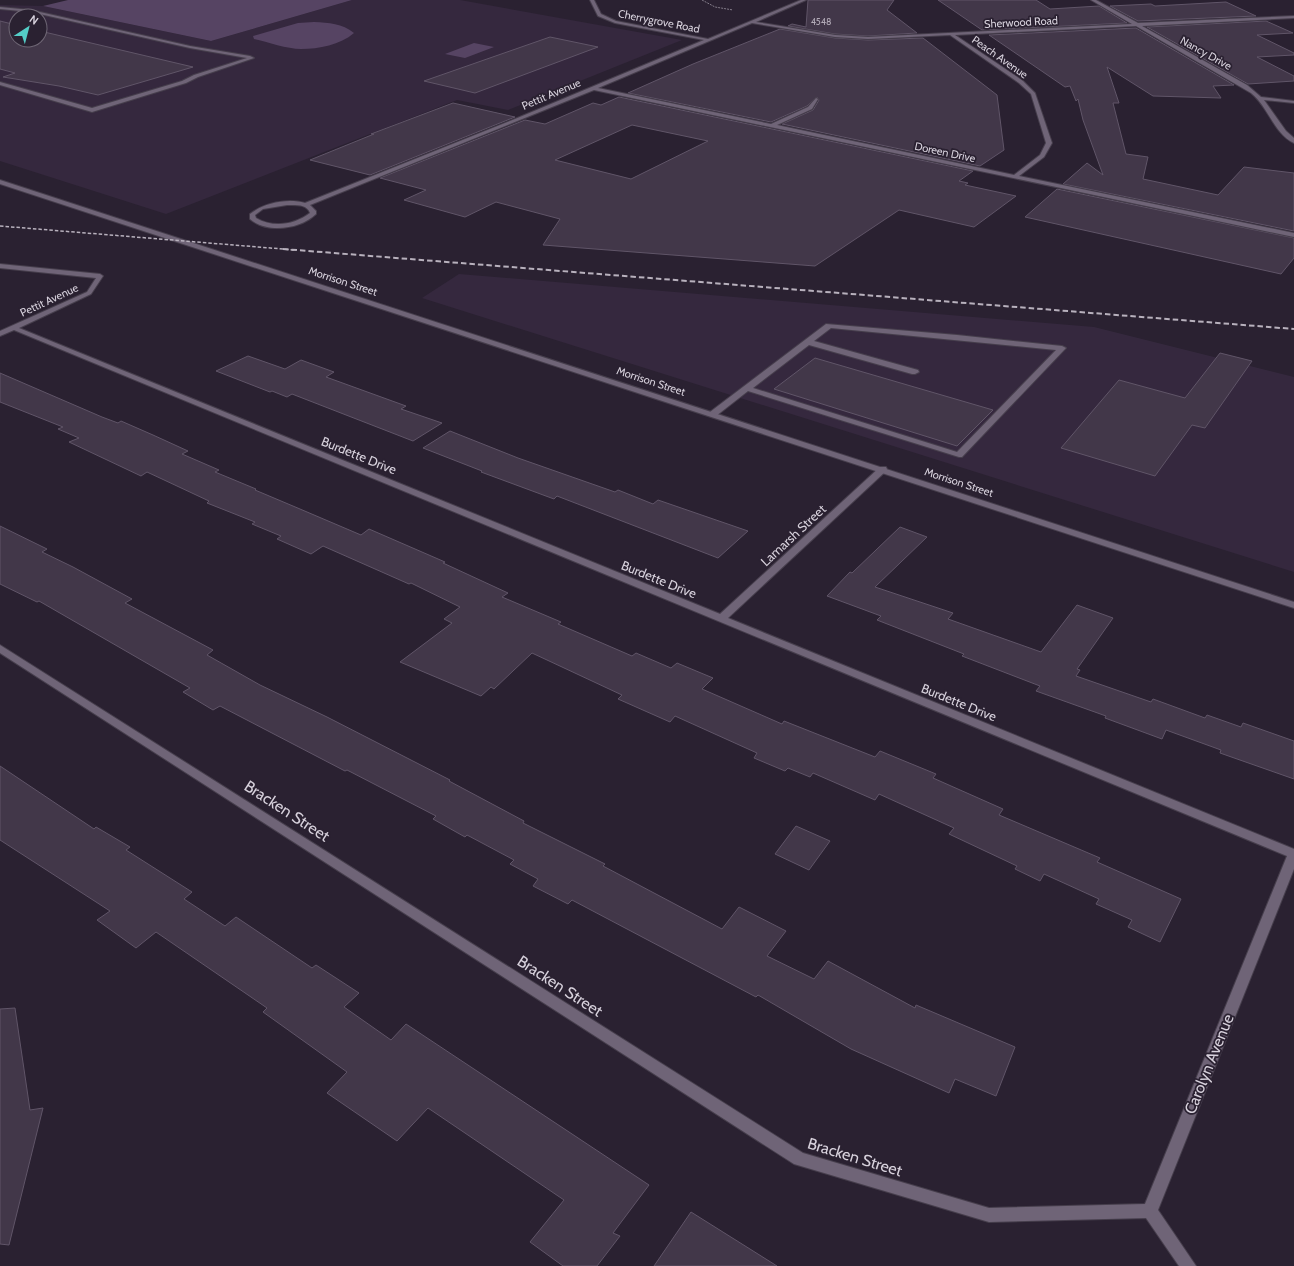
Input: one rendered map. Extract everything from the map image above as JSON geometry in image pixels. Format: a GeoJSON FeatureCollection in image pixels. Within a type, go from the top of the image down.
{"type":"FeatureCollection","features":[{"type":"Feature","properties":{"kind":"street","name":"Cherrygrove Road"},"geometry":{"type":"LineString","coordinates":[[592,0],[599,15],[615,22],[709,40]]}},
{"type":"Feature","properties":{"kind":"street","name":"Pettit Avenue"},"geometry":{"type":"LineString","coordinates":[[304,205],[310,207],[313,214],[309,218],[297,223],[272,225],[263,224],[253,219],[252,215],[268,206],[287,203],[304,205],[593,88],[804,0]]}},
{"type":"Feature","properties":{"kind":"street","name":"Nancy Drive"},"geometry":{"type":"LineString","coordinates":[[1092,0],[1245,86],[1261,98],[1282,130],[1294,141]]}},
{"type":"Feature","properties":{"kind":"street"},"geometry":{"type":"LineString","coordinates":[[0,8],[31,11],[190,47],[252,58],[196,76],[184,82],[92,110],[0,83]]}},
{"type":"Feature","properties":{"kind":"street","name":"Sherwood Road"},"geometry":{"type":"LineString","coordinates":[[750,22],[850,38],[868,38],[1294,17]]}},
{"type":"Feature","properties":{"kind":"street","name":"Peach Avenue"},"geometry":{"type":"LineString","coordinates":[[951,34],[1021,82],[1032,94],[1049,143],[1042,156],[1014,177]]}},
{"type":"Feature","properties":{"kind":"street","name":"Doreen Drive"},"geometry":{"type":"LineString","coordinates":[[593,88],[1294,235]]}},
{"type":"Feature","properties":{"kind":"street"},"geometry":{"type":"LineString","coordinates":[[1261,98],[1294,102]]}},
{"type":"Feature","properties":{"kind":"street"},"geometry":{"type":"LineString","coordinates":[[773,125],[810,108],[816,99]]}},
{"type":"Feature","properties":{"kind":"street","name":"Morrison Street"},"geometry":{"type":"LineString","coordinates":[[0,182],[883,469],[1294,605]]}},
{"type":"Feature","properties":{"kind":"street","name":"Pettit Avenue"},"geometry":{"type":"LineString","coordinates":[[0,266],[100,276],[89,293],[0,334]]}},
{"type":"Feature","properties":{"kind":"street"},"geometry":{"type":"LineString","coordinates":[[713,414],[746,388],[829,326],[957,336],[1062,348],[959,455],[746,388]]}},
{"type":"Feature","properties":{"kind":"street","name":"Burdette Drive"},"geometry":{"type":"LineString","coordinates":[[14,328],[1294,854]]}},
{"type":"Feature","properties":{"kind":"street"},"geometry":{"type":"LineString","coordinates":[[808,342],[915,372]]}},
{"type":"Feature","properties":{"kind":"street","name":"Lamarsh Street"},"geometry":{"type":"LineString","coordinates":[[721,619],[883,469]]}},
{"type":"Feature","properties":{"kind":"street","name":"Bracken Street"},"geometry":{"type":"LineString","coordinates":[[0,648],[799,1159],[989,1215],[1150,1212]]}},
{"type":"Feature","properties":{"kind":"street","name":"Carolyn Avenue"},"geometry":{"type":"LineString","coordinates":[[1150,1212],[1294,854]]}},
{"type":"Feature","properties":{"kind":"street"},"geometry":{"type":"LineString","coordinates":[[1150,1212],[1188,1266]]}},
{"type":"Feature","properties":{"kind":"path"},"geometry":{"type":"LineString","coordinates":[[702,0],[719,8],[738,11]]}},
{"type":"Feature","properties":{"kind":"path"},"geometry":{"type":"LineString","coordinates":[[714,10],[719,8]]}},
{"type":"Feature","properties":{"kind":"shaded area"},"geometry":{"type":"Polygon","coordinates":[[[68,0],[352,0],[211,41],[43,6],[68,0]]]}},
{"type":"Feature","properties":{"kind":"shaded area"},"geometry":{"type":"Polygon","coordinates":[[[352,0],[460,0],[682,40],[508,110],[457,100],[166,214],[0,161],[0,5],[43,6],[211,41],[352,0]]]}},
{"type":"Feature","properties":{"kind":"shaded area"},"geometry":{"type":"Polygon","coordinates":[[[314,22],[340,25],[354,33],[342,41],[322,47],[308,49],[284,47],[254,39],[253,36],[298,23],[314,22]]]}},
{"type":"Feature","properties":{"kind":"shaded area"},"geometry":{"type":"Polygon","coordinates":[[[474,43],[494,47],[465,58],[445,54],[474,43]]]}},
{"type":"Feature","properties":{"kind":"shaded area"},"geometry":{"type":"Polygon","coordinates":[[[459,274],[1094,327],[1294,377],[1294,572],[422,298],[459,274]]]}},
{"type":"Feature","properties":{"kind":"building"},"geometry":{"type":"Polygon","coordinates":[[[808,0],[894,0],[887,10],[917,33],[868,36],[835,34],[788,26],[792,24],[806,27],[808,0]]]}},
{"type":"Feature","properties":{"kind":"building"},"geometry":{"type":"Polygon","coordinates":[[[938,0],[1036,0],[1050,9],[1099,6],[1127,23],[982,30],[938,0]]]}},
{"type":"Feature","properties":{"kind":"building"},"geometry":{"type":"Polygon","coordinates":[[[1226,2],[1256,16],[1138,21],[1110,6],[1151,4],[1155,6],[1226,2]]]}},
{"type":"Feature","properties":{"kind":"building"},"geometry":{"type":"Polygon","coordinates":[[[0,21],[8,23],[8,48],[48,48],[48,33],[193,67],[98,95],[59,86],[3,77],[15,73],[0,69],[0,21]]]}},
{"type":"Feature","properties":{"kind":"building"},"geometry":{"type":"Polygon","coordinates":[[[1266,21],[1293,33],[1257,35],[1294,53],[1294,55],[1257,57],[1294,76],[1294,81],[1248,84],[1147,27],[1266,21]]]}},
{"type":"Feature","properties":{"kind":"building"},"geometry":{"type":"Polygon","coordinates":[[[1136,28],[1234,85],[1213,86],[1221,98],[1153,96],[1107,67],[1119,103],[1113,103],[1126,154],[1148,157],[1143,179],[1218,195],[1244,167],[1294,173],[1294,231],[1063,184],[1087,163],[1103,175],[1083,120],[1078,99],[1076,101],[1070,86],[1065,87],[989,35],[1136,28]]]}},
{"type":"Feature","properties":{"kind":"building"},"geometry":{"type":"Polygon","coordinates":[[[780,29],[835,38],[868,40],[923,38],[997,95],[1004,150],[980,166],[782,124],[813,110],[819,100],[817,97],[807,106],[771,122],[628,93],[693,64],[780,29]]]}},
{"type":"Feature","properties":{"kind":"building"},"geometry":{"type":"Polygon","coordinates":[[[550,37],[598,47],[475,93],[424,81],[550,37]]]}},
{"type":"Feature","properties":{"kind":"building"},"geometry":{"type":"Polygon","coordinates":[[[619,97],[973,171],[959,181],[968,183],[965,185],[1016,196],[974,227],[899,210],[815,266],[543,245],[560,219],[496,202],[465,217],[404,200],[426,190],[380,178],[525,120],[545,124],[593,103],[601,105],[619,97]],[[632,125],[555,160],[631,179],[708,141],[632,125]]]}},
{"type":"Feature","properties":{"kind":"building"},"geometry":{"type":"Polygon","coordinates":[[[453,103],[515,117],[370,175],[310,160],[374,134],[371,134],[453,103]]]}},
{"type":"Feature","properties":{"kind":"building"},"geometry":{"type":"Polygon","coordinates":[[[1057,189],[1294,238],[1294,258],[1281,274],[1025,217],[1057,189]]]}},
{"type":"Feature","properties":{"kind":"building"},"geometry":{"type":"Polygon","coordinates":[[[1220,353],[1252,361],[1205,428],[1192,425],[1155,476],[1061,448],[1119,380],[1185,398],[1220,353]]]}},
{"type":"Feature","properties":{"kind":"building"},"geometry":{"type":"Polygon","coordinates":[[[248,356],[285,369],[301,360],[334,372],[326,377],[406,406],[401,409],[442,423],[413,441],[292,394],[287,397],[272,391],[270,392],[216,371],[248,356]]]}},
{"type":"Feature","properties":{"kind":"building"},"geometry":{"type":"Polygon","coordinates":[[[815,358],[993,410],[957,446],[774,389],[815,358]]]}},
{"type":"Feature","properties":{"kind":"building"},"geometry":{"type":"Polygon","coordinates":[[[0,373],[102,417],[118,423],[121,421],[188,451],[182,454],[219,470],[215,472],[256,489],[255,490],[361,535],[369,529],[445,562],[443,563],[508,593],[502,597],[561,622],[558,624],[632,656],[636,653],[671,668],[677,663],[713,678],[702,689],[782,724],[784,721],[875,757],[880,751],[936,774],[933,778],[1003,809],[999,815],[1100,858],[1097,862],[1181,899],[1160,942],[1128,927],[1132,920],[1096,904],[1099,899],[1044,874],[1040,881],[1015,869],[1017,866],[949,834],[954,828],[879,794],[875,800],[813,773],[810,777],[788,768],[785,771],[754,758],[757,753],[675,716],[670,722],[618,699],[622,695],[532,653],[494,689],[491,687],[481,696],[400,662],[452,623],[444,619],[460,607],[411,583],[409,584],[323,546],[311,554],[277,539],[281,536],[252,524],[255,522],[207,503],[209,501],[147,472],[141,476],[69,442],[79,438],[58,429],[63,427],[0,402],[0,373]]]}},
{"type":"Feature","properties":{"kind":"building"},"geometry":{"type":"Polygon","coordinates":[[[450,431],[518,458],[615,492],[618,490],[653,504],[658,500],[748,531],[718,558],[557,496],[554,499],[481,472],[482,471],[423,448],[450,431]]]}},
{"type":"Feature","properties":{"kind":"building"},"geometry":{"type":"Polygon","coordinates":[[[0,526],[47,549],[42,552],[132,599],[125,603],[213,650],[207,655],[260,685],[327,717],[450,780],[449,781],[524,821],[523,823],[605,864],[603,866],[722,929],[739,907],[786,931],[767,956],[814,979],[828,961],[915,1008],[916,1005],[1015,1047],[996,1096],[955,1079],[949,1093],[851,1049],[758,995],[756,997],[572,900],[568,904],[533,886],[538,879],[510,864],[514,860],[467,835],[465,837],[433,819],[436,816],[220,706],[213,710],[183,692],[190,688],[39,601],[37,602],[0,584],[0,526]]]}},
{"type":"Feature","properties":{"kind":"building"},"geometry":{"type":"Polygon","coordinates":[[[900,527],[927,537],[875,587],[953,613],[948,619],[1041,652],[1077,605],[1113,618],[1077,669],[1080,670],[1076,676],[1151,702],[1153,699],[1205,718],[1207,715],[1241,727],[1243,723],[1294,741],[1294,779],[1220,753],[1221,750],[1166,730],[1162,739],[1105,718],[1106,716],[1036,691],[1040,686],[962,656],[964,654],[877,620],[881,616],[827,596],[850,572],[852,573],[900,527]]]}},
{"type":"Feature","properties":{"kind":"building"},"geometry":{"type":"Polygon","coordinates":[[[0,766],[94,829],[96,827],[130,847],[126,850],[192,892],[184,899],[225,926],[236,917],[312,968],[316,965],[359,993],[344,1007],[391,1040],[406,1024],[649,1185],[613,1233],[620,1236],[597,1266],[563,1266],[530,1242],[564,1200],[428,1108],[397,1141],[327,1093],[347,1072],[263,1012],[267,1008],[156,932],[136,948],[97,920],[110,911],[0,840],[0,766]]]}},
{"type":"Feature","properties":{"kind":"building"},"geometry":{"type":"Polygon","coordinates":[[[796,826],[830,841],[809,870],[775,854],[796,826]]]}},
{"type":"Feature","properties":{"kind":"building"},"geometry":{"type":"Polygon","coordinates":[[[15,1008],[30,1110],[43,1108],[9,1245],[0,1244],[0,1009],[15,1008]]]}},
{"type":"Feature","properties":{"kind":"building"},"geometry":{"type":"Polygon","coordinates":[[[691,1212],[777,1266],[654,1266],[691,1212]]]}},
{"type":"Feature","properties":{"kind":"railway"},"geometry":{"type":"LineString","coordinates":[[0,226],[295,250]]}},
{"type":"Feature","properties":{"kind":"railway"},"geometry":{"type":"LineString","coordinates":[[283,249],[1294,329]]}}]}
